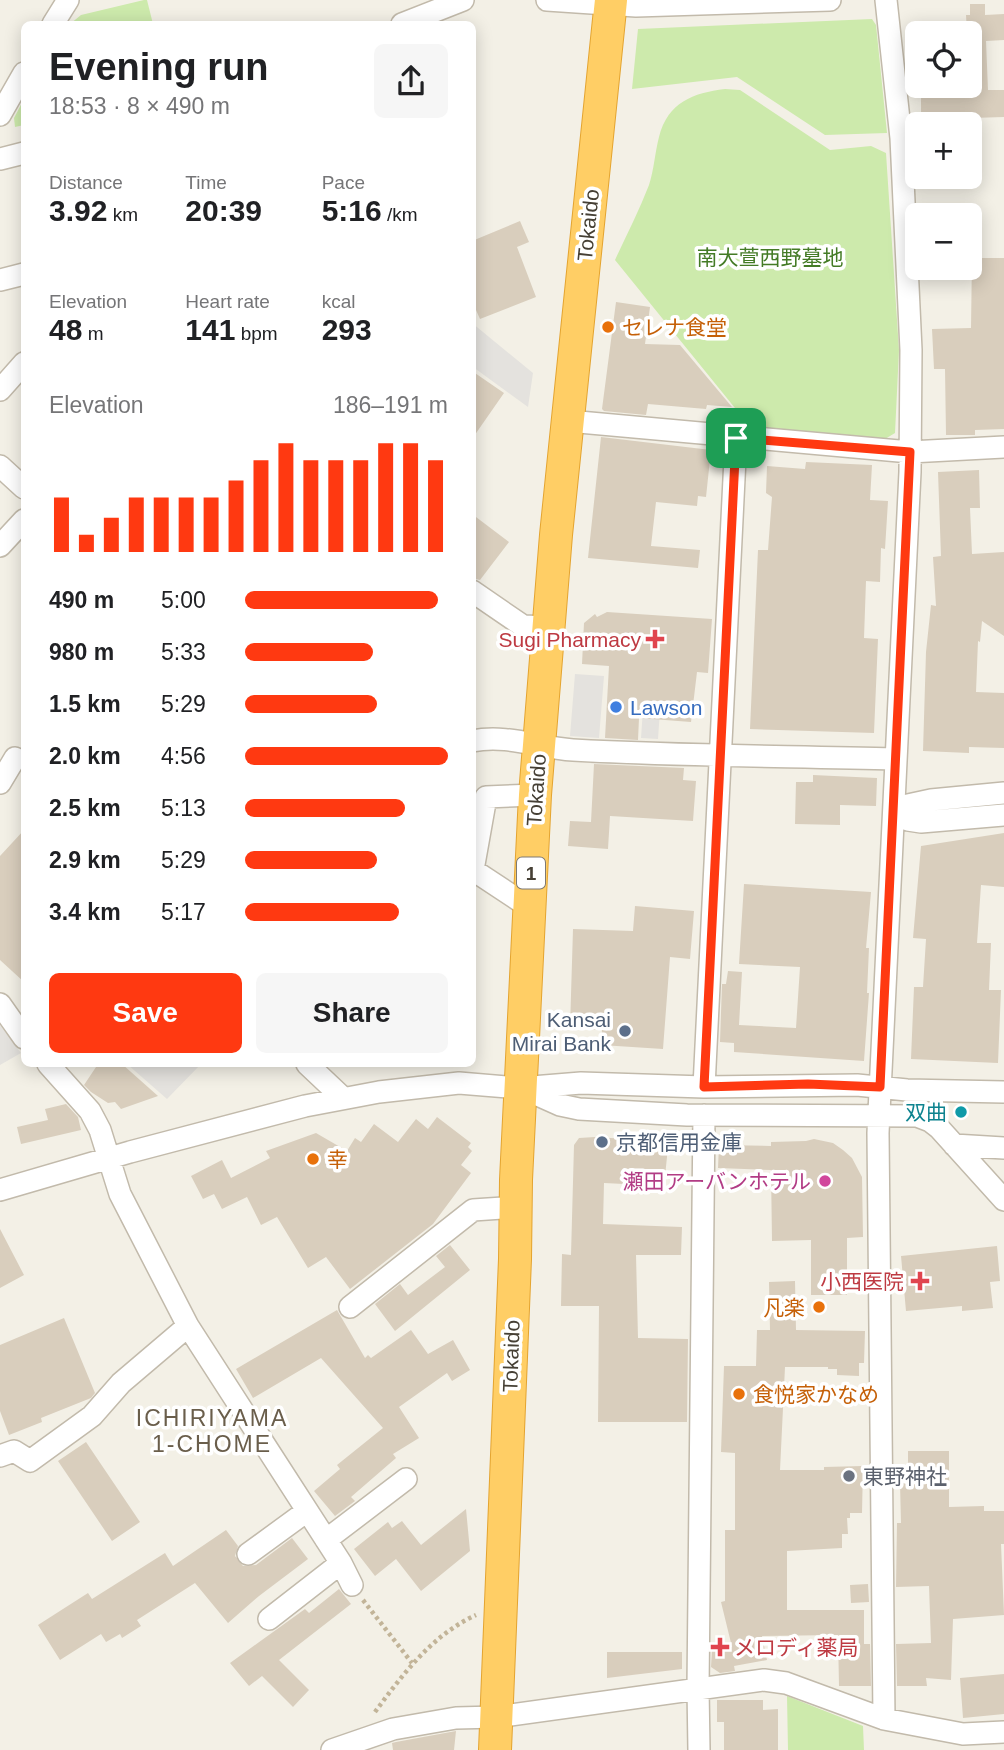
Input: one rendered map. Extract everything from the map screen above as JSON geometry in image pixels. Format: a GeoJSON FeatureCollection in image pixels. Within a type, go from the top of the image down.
{"type":"FeatureCollection","features":[{"type":"Feature","properties":{"kind":"highway","name":"Tokaido"},"geometry":{"type":"LineString","coordinates":[[495,1750],[520,1088],[535,795],[568,421],[611,2]]}},
{"type":"Feature","properties":{"kind":"street"},"geometry":{"type":"LineString","coordinates":[[55,21],[68,0]]}},
{"type":"Feature","properties":{"kind":"street"},"geometry":{"type":"LineString","coordinates":[[410,21],[463,0]]}},
{"type":"Feature","properties":{"kind":"street"},"geometry":{"type":"LineString","coordinates":[[547,0],[830,0]]}},
{"type":"Feature","properties":{"kind":"street"},"geometry":{"type":"LineString","coordinates":[[884,1719],[879,1114],[910,452],[911,350],[901,138],[886,0]]}},
{"type":"Feature","properties":{"kind":"street"},"geometry":{"type":"LineString","coordinates":[[0,115],[21,78]]}},
{"type":"Feature","properties":{"kind":"street"},"geometry":{"type":"LineString","coordinates":[[0,159],[21,154]]}},
{"type":"Feature","properties":{"kind":"street"},"geometry":{"type":"LineString","coordinates":[[0,280],[21,275]]}},
{"type":"Feature","properties":{"kind":"street"},"geometry":{"type":"LineString","coordinates":[[0,390],[21,366]]}},
{"type":"Feature","properties":{"kind":"street"},"geometry":{"type":"LineString","coordinates":[[568,421],[910,452],[1004,447]]}},
{"type":"Feature","properties":{"kind":"street"},"geometry":{"type":"LineString","coordinates":[[704,1087],[736,438]]}},
{"type":"Feature","properties":{"kind":"street"},"geometry":{"type":"LineString","coordinates":[[0,466],[21,485]]}},
{"type":"Feature","properties":{"kind":"street"},"geometry":{"type":"LineString","coordinates":[[0,546],[21,523]]}},
{"type":"Feature","properties":{"kind":"street"},"geometry":{"type":"LineString","coordinates":[[476,595],[523,626],[550,627]]}},
{"type":"Feature","properties":{"kind":"street"},"geometry":{"type":"LineString","coordinates":[[476,740],[487,738],[571,750],[895,759]]}},
{"type":"Feature","properties":{"kind":"street"},"geometry":{"type":"LineString","coordinates":[[0,783],[15,758]]}},
{"type":"Feature","properties":{"kind":"street"},"geometry":{"type":"LineString","coordinates":[[894,808],[931,800],[1004,793]]}},
{"type":"Feature","properties":{"kind":"street"},"geometry":{"type":"LineString","coordinates":[[476,853],[486,797],[535,795]]}},
{"type":"Feature","properties":{"kind":"street"},"geometry":{"type":"LineString","coordinates":[[894,808],[908,820],[921,822],[1004,816]]}},
{"type":"Feature","properties":{"kind":"street"},"geometry":{"type":"LineString","coordinates":[[476,872],[529,906]]}},
{"type":"Feature","properties":{"kind":"street"},"geometry":{"type":"LineString","coordinates":[[0,1004],[21,1034]]}},
{"type":"Feature","properties":{"kind":"street"},"geometry":{"type":"LineString","coordinates":[[51,1067],[90,1111],[100,1130],[120,1194],[188,1326],[327,1540],[352,1585]]}},
{"type":"Feature","properties":{"kind":"street"},"geometry":{"type":"LineString","coordinates":[[310,1067],[343,1098]]}},
{"type":"Feature","properties":{"kind":"street"},"geometry":{"type":"LineString","coordinates":[[0,1190],[109,1158],[343,1098],[459,1083],[520,1088],[581,1083],[704,1087],[808,1084],[1004,1092]]}},
{"type":"Feature","properties":{"kind":"street"},"geometry":{"type":"LineString","coordinates":[[520,1088],[579,1110],[704,1115],[918,1116],[930,1121],[1004,1200]]}},
{"type":"Feature","properties":{"kind":"street"},"geometry":{"type":"LineString","coordinates":[[699,1750],[704,1115]]}},
{"type":"Feature","properties":{"kind":"street"},"geometry":{"type":"LineString","coordinates":[[954,1145],[1004,1148]]}},
{"type":"Feature","properties":{"kind":"street"},"geometry":{"type":"LineString","coordinates":[[351,1307],[473,1210],[516,1207]]}},
{"type":"Feature","properties":{"kind":"street"},"geometry":{"type":"LineString","coordinates":[[0,1457],[13,1451],[30,1461],[92,1416],[121,1383],[188,1326]]}},
{"type":"Feature","properties":{"kind":"street"},"geometry":{"type":"LineString","coordinates":[[327,1540],[405,1479]]}},
{"type":"Feature","properties":{"kind":"street"},"geometry":{"type":"LineString","coordinates":[[248,1554],[307,1511]]}},
{"type":"Feature","properties":{"kind":"street"},"geometry":{"type":"LineString","coordinates":[[270,1619],[341,1563]]}},
{"type":"Feature","properties":{"kind":"street"},"geometry":{"type":"LineString","coordinates":[[347,1747],[393,1729],[456,1718],[496,1717],[764,1680],[786,1683],[884,1719],[963,1734],[1004,1732]]}},
{"type":"Feature","properties":{"kind":"path"},"geometry":{"type":"LineString","coordinates":[[352,1585],[412,1663]]}},
{"type":"Feature","properties":{"kind":"path"},"geometry":{"type":"LineString","coordinates":[[347,1747],[412,1663],[458,1623],[501,1604]]}},
{"type":"Feature","properties":{"kind":"green space"},"geometry":{"type":"Polygon","coordinates":[[[147,0],[152,21],[74,21],[81,15],[147,0]]]}},
{"type":"Feature","properties":{"kind":"green space"},"geometry":{"type":"Polygon","coordinates":[[[872,19],[876,25],[887,133],[825,135],[737,77],[632,89],[638,29],[872,19]]]}},
{"type":"Feature","properties":{"kind":"green space","name":"南大萱西野墓地"},"geometry":{"type":"Polygon","coordinates":[[[725,89],[740,90],[830,150],[871,146],[886,153],[899,350],[895,433],[885,439],[752,429],[615,260],[649,185],[659,137],[669,115],[683,101],[702,93],[725,89]]]}},
{"type":"Feature","properties":{"kind":"green space"},"geometry":{"type":"Polygon","coordinates":[[[21,105],[21,126],[15,127],[14,118],[21,105]]]}},
{"type":"Feature","properties":{"kind":"green space"},"geometry":{"type":"Polygon","coordinates":[[[787,1696],[863,1726],[864,1750],[788,1750],[787,1696]]]}},
{"type":"Feature","properties":{"kind":"shaded area"},"geometry":{"type":"Polygon","coordinates":[[[476,326],[533,373],[528,407],[476,369],[476,326]]]}},
{"type":"Feature","properties":{"kind":"shaded area"},"geometry":{"type":"Polygon","coordinates":[[[575,674],[604,676],[599,738],[570,736],[575,674]]]}},
{"type":"Feature","properties":{"kind":"shaded area"},"geometry":{"type":"Polygon","coordinates":[[[645,680],[662,681],[658,739],[641,738],[645,680]]]}},
{"type":"Feature","properties":{"kind":"shaded area"},"geometry":{"type":"Polygon","coordinates":[[[0,1025],[21,1053],[0,1065],[0,1025]]]}},
{"type":"Feature","properties":{"kind":"shaded area"},"geometry":{"type":"Polygon","coordinates":[[[130,1067],[198,1067],[167,1099],[130,1067]]]}},
{"type":"Feature","properties":{"kind":"building"},"geometry":{"type":"Polygon","coordinates":[[[970,4],[985,4],[985,15],[1004,14],[1004,40],[986,41],[988,90],[1004,90],[1004,117],[982,118],[982,112],[921,112],[921,98],[982,98],[982,21],[966,21],[966,15],[970,15],[970,4]]]}},
{"type":"Feature","properties":{"kind":"building"},"geometry":{"type":"Polygon","coordinates":[[[520,221],[529,242],[517,247],[536,297],[480,319],[476,310],[476,239],[520,221]]]}},
{"type":"Feature","properties":{"kind":"building"},"geometry":{"type":"Polygon","coordinates":[[[982,258],[1004,258],[1004,429],[975,430],[975,435],[946,435],[945,369],[934,369],[932,329],[971,328],[972,280],[982,280],[982,258]]]}},
{"type":"Feature","properties":{"kind":"building"},"geometry":{"type":"Polygon","coordinates":[[[616,302],[650,307],[645,344],[680,345],[732,407],[707,405],[706,409],[648,404],[646,415],[604,411],[602,409],[616,302]]]}},
{"type":"Feature","properties":{"kind":"building"},"geometry":{"type":"Polygon","coordinates":[[[476,374],[504,393],[476,433],[476,374]]]}},
{"type":"Feature","properties":{"kind":"building"},"geometry":{"type":"Polygon","coordinates":[[[601,437],[711,450],[706,497],[698,496],[697,506],[656,502],[651,546],[700,550],[698,568],[588,558],[601,437]]]}},
{"type":"Feature","properties":{"kind":"building"},"geometry":{"type":"Polygon","coordinates":[[[806,462],[872,465],[870,500],[888,501],[885,549],[881,548],[880,582],[866,581],[864,638],[878,639],[874,733],[750,729],[758,550],[768,550],[772,497],[766,493],[767,466],[805,469],[806,462]]]}},
{"type":"Feature","properties":{"kind":"building"},"geometry":{"type":"Polygon","coordinates":[[[979,470],[980,508],[970,508],[972,554],[1004,552],[1004,636],[982,621],[980,642],[978,641],[976,692],[1004,693],[1004,748],[969,747],[969,753],[923,751],[926,652],[931,605],[936,606],[933,557],[941,556],[938,472],[979,470]]]}},
{"type":"Feature","properties":{"kind":"building"},"geometry":{"type":"Polygon","coordinates":[[[476,517],[509,542],[480,580],[476,579],[476,517]]]}},
{"type":"Feature","properties":{"kind":"building"},"geometry":{"type":"Polygon","coordinates":[[[607,612],[712,619],[708,673],[697,672],[691,722],[639,718],[638,740],[605,738],[609,666],[582,664],[584,623],[595,614],[597,617],[607,612]]]}},
{"type":"Feature","properties":{"kind":"building"},"geometry":{"type":"Polygon","coordinates":[[[594,764],[684,768],[683,780],[696,781],[693,821],[610,816],[608,849],[568,846],[570,821],[591,822],[594,764]]]}},
{"type":"Feature","properties":{"kind":"building"},"geometry":{"type":"Polygon","coordinates":[[[813,775],[877,778],[876,806],[840,805],[840,825],[795,824],[796,782],[813,782],[813,775]]]}},
{"type":"Feature","properties":{"kind":"building"},"geometry":{"type":"Polygon","coordinates":[[[21,833],[21,979],[0,960],[0,856],[21,833]]]}},
{"type":"Feature","properties":{"kind":"building"},"geometry":{"type":"Polygon","coordinates":[[[1004,833],[1004,887],[981,885],[977,943],[991,943],[989,990],[1001,990],[998,1063],[911,1059],[914,987],[923,987],[926,939],[913,938],[921,846],[1004,833]]]}},
{"type":"Feature","properties":{"kind":"building"},"geometry":{"type":"Polygon","coordinates":[[[744,884],[871,892],[866,948],[869,948],[869,993],[864,1061],[734,1052],[734,1043],[720,1042],[722,984],[726,984],[728,971],[742,972],[739,1025],[796,1028],[800,967],[739,964],[744,884]]]}},
{"type":"Feature","properties":{"kind":"building"},"geometry":{"type":"Polygon","coordinates":[[[635,906],[694,911],[690,959],[670,957],[663,1049],[601,1045],[602,1030],[570,1028],[573,929],[633,931],[635,906]]]}},
{"type":"Feature","properties":{"kind":"building"},"geometry":{"type":"Polygon","coordinates":[[[96,1067],[125,1067],[158,1096],[121,1109],[115,1102],[108,1103],[84,1085],[96,1067]]]}},
{"type":"Feature","properties":{"kind":"building"},"geometry":{"type":"Polygon","coordinates":[[[66,1104],[78,1117],[81,1130],[21,1144],[17,1127],[48,1120],[45,1109],[66,1104]]]}},
{"type":"Feature","properties":{"kind":"building"},"geometry":{"type":"Polygon","coordinates":[[[437,1117],[471,1143],[468,1147],[472,1151],[461,1165],[471,1173],[433,1224],[350,1289],[326,1257],[308,1268],[277,1217],[261,1225],[247,1197],[222,1209],[214,1194],[203,1199],[191,1176],[222,1160],[231,1178],[270,1158],[266,1151],[316,1133],[347,1151],[355,1138],[361,1142],[374,1124],[398,1142],[416,1119],[428,1129],[437,1117]]]}},
{"type":"Feature","properties":{"kind":"building"},"geometry":{"type":"Polygon","coordinates":[[[579,1138],[657,1141],[657,1145],[668,1147],[664,1186],[604,1183],[603,1224],[682,1227],[681,1255],[636,1255],[638,1338],[688,1339],[687,1422],[598,1422],[599,1306],[561,1306],[562,1254],[571,1255],[574,1145],[579,1138]]]}},
{"type":"Feature","properties":{"kind":"building"},"geometry":{"type":"Polygon","coordinates":[[[814,1139],[833,1143],[843,1150],[852,1158],[862,1177],[863,1237],[847,1238],[847,1295],[811,1295],[811,1240],[772,1241],[771,1170],[718,1168],[719,1145],[771,1146],[771,1142],[814,1139]]]}},
{"type":"Feature","properties":{"kind":"building"},"geometry":{"type":"Polygon","coordinates":[[[0,1229],[24,1275],[0,1288],[0,1229]]]}},
{"type":"Feature","properties":{"kind":"building"},"geometry":{"type":"Polygon","coordinates":[[[450,1245],[470,1270],[395,1331],[375,1304],[400,1284],[408,1295],[445,1267],[436,1256],[450,1245]]]}},
{"type":"Feature","properties":{"kind":"building"},"geometry":{"type":"Polygon","coordinates":[[[997,1246],[1000,1281],[990,1282],[993,1308],[962,1311],[962,1306],[906,1311],[901,1256],[997,1246]]]}},
{"type":"Feature","properties":{"kind":"building"},"geometry":{"type":"Polygon","coordinates":[[[795,1281],[796,1330],[865,1331],[864,1363],[859,1363],[859,1376],[837,1375],[837,1369],[828,1367],[785,1367],[780,1470],[824,1470],[824,1467],[863,1466],[862,1513],[850,1513],[850,1518],[847,1518],[848,1534],[842,1534],[842,1548],[787,1551],[787,1610],[864,1610],[864,1644],[870,1644],[871,1686],[839,1686],[838,1635],[762,1636],[767,1660],[734,1666],[735,1671],[720,1673],[711,1667],[712,1650],[732,1647],[721,1602],[725,1601],[725,1530],[735,1530],[735,1453],[721,1452],[724,1366],[756,1366],[757,1330],[770,1330],[769,1282],[795,1281]]]}},
{"type":"Feature","properties":{"kind":"building"},"geometry":{"type":"Polygon","coordinates":[[[337,1310],[365,1358],[368,1355],[371,1358],[411,1330],[428,1354],[453,1340],[470,1370],[452,1381],[447,1373],[399,1407],[419,1438],[393,1454],[396,1458],[351,1497],[355,1501],[335,1516],[314,1491],[340,1469],[337,1465],[383,1428],[321,1358],[253,1398],[236,1369],[337,1310]]]}},
{"type":"Feature","properties":{"kind":"building"},"geometry":{"type":"Polygon","coordinates":[[[64,1318],[95,1393],[91,1398],[41,1418],[42,1422],[9,1435],[0,1411],[0,1345],[64,1318]]]}},
{"type":"Feature","properties":{"kind":"building"},"geometry":{"type":"Polygon","coordinates":[[[86,1442],[140,1522],[112,1541],[58,1461],[86,1442]]]}},
{"type":"Feature","properties":{"kind":"building"},"geometry":{"type":"Polygon","coordinates":[[[908,1451],[949,1451],[949,1507],[984,1506],[984,1511],[1004,1511],[1004,1544],[1001,1544],[1004,1615],[953,1619],[951,1680],[926,1678],[927,1686],[897,1686],[896,1644],[931,1643],[929,1586],[896,1587],[897,1523],[901,1523],[900,1483],[908,1483],[908,1451]]]}},
{"type":"Feature","properties":{"kind":"building"},"geometry":{"type":"Polygon","coordinates":[[[466,1509],[470,1551],[421,1591],[396,1559],[375,1576],[354,1549],[388,1522],[392,1528],[402,1521],[421,1545],[466,1509]]]}},
{"type":"Feature","properties":{"kind":"building"},"geometry":{"type":"Polygon","coordinates":[[[226,1530],[238,1546],[235,1556],[243,1566],[256,1565],[292,1538],[308,1559],[228,1623],[195,1583],[137,1620],[141,1626],[122,1638],[120,1634],[106,1642],[101,1634],[60,1660],[38,1625],[88,1593],[92,1599],[165,1553],[173,1566],[226,1530]]]}},
{"type":"Feature","properties":{"kind":"building"},"geometry":{"type":"Polygon","coordinates":[[[868,1584],[869,1602],[851,1603],[850,1585],[868,1584]]]}},
{"type":"Feature","properties":{"kind":"building"},"geometry":{"type":"Polygon","coordinates":[[[339,1589],[351,1604],[279,1660],[309,1690],[293,1707],[262,1676],[249,1686],[230,1663],[305,1609],[309,1613],[339,1589]]]}},
{"type":"Feature","properties":{"kind":"building"},"geometry":{"type":"Polygon","coordinates":[[[607,1652],[682,1652],[682,1669],[607,1678],[607,1652]]]}},
{"type":"Feature","properties":{"kind":"building"},"geometry":{"type":"Polygon","coordinates":[[[1004,1674],[1004,1714],[963,1718],[960,1678],[1004,1674]]]}},
{"type":"Feature","properties":{"kind":"building"},"geometry":{"type":"Polygon","coordinates":[[[717,1700],[763,1700],[763,1710],[778,1709],[778,1750],[724,1750],[724,1722],[717,1722],[717,1700]]]}},
{"type":"Feature","properties":{"kind":"building"},"geometry":{"type":"Polygon","coordinates":[[[456,1731],[454,1750],[393,1750],[392,1743],[456,1731]]]}},
{"type":"Feature","properties":{"kind":"place","name":"セレナ食堂"},"geometry":{"type":"Point","coordinates":[608,327]}},
{"type":"Feature","properties":{"kind":"place","name":"Sugi Pharmacy"},"geometry":{"type":"Point","coordinates":[655,639]}},
{"type":"Feature","properties":{"kind":"place","name":"Lawson"},"geometry":{"type":"Point","coordinates":[616,707]}},
{"type":"Feature","properties":{"kind":"place","name":"Kansai Mirai Bank"},"geometry":{"type":"Point","coordinates":[625,1031]}},
{"type":"Feature","properties":{"kind":"place","name":"双曲"},"geometry":{"type":"Point","coordinates":[961,1112]}},
{"type":"Feature","properties":{"kind":"place","name":"京都信用金庫"},"geometry":{"type":"Point","coordinates":[602,1142]}},
{"type":"Feature","properties":{"kind":"place","name":"幸"},"geometry":{"type":"Point","coordinates":[313,1159]}},
{"type":"Feature","properties":{"kind":"place","name":"瀬田アーバンホテル"},"geometry":{"type":"Point","coordinates":[825,1181]}},
{"type":"Feature","properties":{"kind":"place","name":"小西医院"},"geometry":{"type":"Point","coordinates":[920,1281]}},
{"type":"Feature","properties":{"kind":"place","name":"凡楽"},"geometry":{"type":"Point","coordinates":[819,1307]}},
{"type":"Feature","properties":{"kind":"place","name":"食悦家かなめ"},"geometry":{"type":"Point","coordinates":[739,1394]}},
{"type":"Feature","properties":{"kind":"place","name":"東野神社"},"geometry":{"type":"Point","coordinates":[849,1476]}},
{"type":"Feature","properties":{"kind":"place","name":"メロディ薬局"},"geometry":{"type":"Point","coordinates":[720,1647]}},
{"type":"Feature","properties":{"kind":"district","name":"ICHIRIYAMA 1-CHOME"},"geometry":{"type":"Point","coordinates":[212,1431]}},
{"type":"Feature","properties":{"kind":"route"},"geometry":{"type":"LineString","coordinates":[[736,438],[910,452],[880,1087],[808,1084],[704,1087],[736,438]]}}]}
